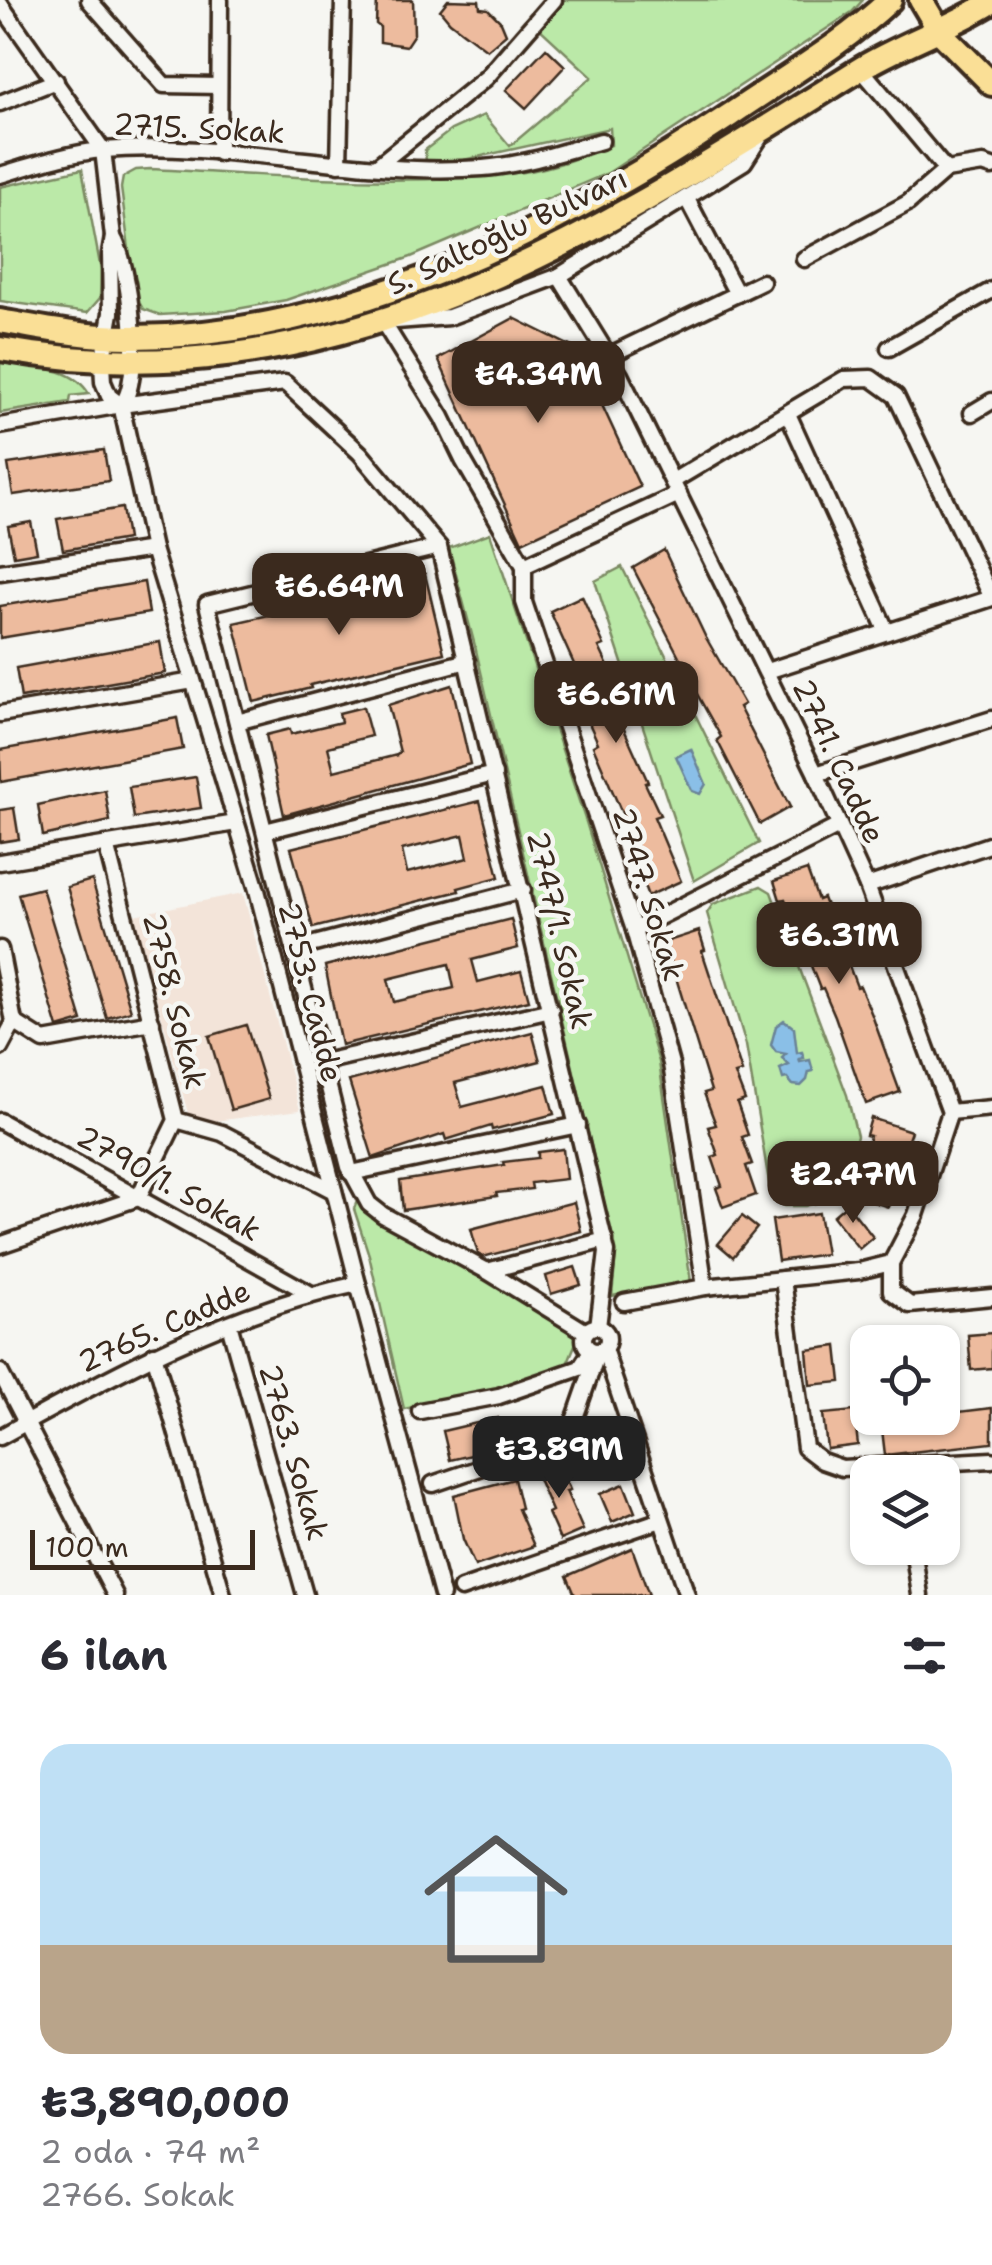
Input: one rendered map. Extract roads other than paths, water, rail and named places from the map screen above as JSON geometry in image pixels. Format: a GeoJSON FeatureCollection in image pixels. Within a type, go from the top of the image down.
{"type":"FeatureCollection","features":[{"type":"Feature","properties":{"kind":"main road","name":"S. Saltoğlu Bulvarı"},"geometry":{"type":"LineString","coordinates":[[0,322],[134,338],[240,330],[304,317],[366,298],[501,245],[648,168],[847,37],[890,0]]}},
{"type":"Feature","properties":{"kind":"main road","name":"S. Saltoğlu Bulvarı"},"geometry":{"type":"LineString","coordinates":[[0,350],[102,363],[190,361],[274,350],[383,322],[564,244],[764,132],[861,69],[940,32],[992,2]]}},
{"type":"Feature","properties":{"kind":"main road"},"geometry":{"type":"LineString","coordinates":[[922,3],[940,32],[992,84]]}},
{"type":"Feature","properties":{"kind":"street"},"geometry":{"type":"LineString","coordinates":[[89,0],[164,85],[220,86]]}},
{"type":"Feature","properties":{"kind":"street"},"geometry":{"type":"LineString","coordinates":[[219,153],[220,0]]}},
{"type":"Feature","properties":{"kind":"street"},"geometry":{"type":"LineString","coordinates":[[338,164],[343,0]]}},
{"type":"Feature","properties":{"kind":"street"},"geometry":{"type":"LineString","coordinates":[[378,166],[486,78],[554,0]]}},
{"type":"Feature","properties":{"kind":"street"},"geometry":{"type":"LineString","coordinates":[[0,4],[103,150],[112,238],[103,382],[108,396],[121,404]]}},
{"type":"Feature","properties":{"kind":"street"},"geometry":{"type":"LineString","coordinates":[[861,69],[946,170]]}},
{"type":"Feature","properties":{"kind":"street"},"geometry":{"type":"LineString","coordinates":[[0,102],[56,80]]}},
{"type":"Feature","properties":{"kind":"street"},"geometry":{"type":"LineString","coordinates":[[383,322],[449,317],[559,276],[744,162],[764,132]]}},
{"type":"Feature","properties":{"kind":"street","name":"2715. Sokak"},"geometry":{"type":"LineString","coordinates":[[0,175],[103,150],[219,153],[378,166],[485,168],[529,161],[602,141]]}},
{"type":"Feature","properties":{"kind":"street"},"geometry":{"type":"LineString","coordinates":[[804,260],[908,203],[946,170],[983,164],[992,167]]}},
{"type":"Feature","properties":{"kind":"street"},"geometry":{"type":"LineString","coordinates":[[687,199],[737,294]]}},
{"type":"Feature","properties":{"kind":"street"},"geometry":{"type":"LineString","coordinates":[[112,238],[119,250],[134,338],[130,393],[121,404]]}},
{"type":"Feature","properties":{"kind":"street","name":"2741. Cadde"},"geometry":{"type":"LineString","coordinates":[[559,276],[608,356],[816,774],[867,886],[950,1112]]}},
{"type":"Feature","properties":{"kind":"street"},"geometry":{"type":"LineString","coordinates":[[608,356],[762,282]]}},
{"type":"Feature","properties":{"kind":"street"},"geometry":{"type":"LineString","coordinates":[[889,348],[992,290]]}},
{"type":"Feature","properties":{"kind":"street","name":"2747. Sokak"},"geometry":{"type":"LineString","coordinates":[[383,322],[442,416],[524,566],[524,602],[634,930],[671,1064],[705,1288]]}},
{"type":"Feature","properties":{"kind":"street"},"geometry":{"type":"LineString","coordinates":[[524,566],[676,488],[844,380],[871,378],[896,396],[992,598],[767,671]]}},
{"type":"Feature","properties":{"kind":"street"},"geometry":{"type":"LineString","coordinates":[[0,426],[121,404],[286,383],[360,452],[439,547],[207,604],[352,1173],[369,1204],[383,1216],[608,1337],[580,1368],[499,1396],[420,1411]]}},
{"type":"Feature","properties":{"kind":"street"},"geometry":{"type":"LineString","coordinates":[[972,413],[992,401]]}},
{"type":"Feature","properties":{"kind":"street","name":"2753. Cadde"},"geometry":{"type":"LineString","coordinates":[[121,404],[152,549],[257,890],[442,1595]]}},
{"type":"Feature","properties":{"kind":"street"},"geometry":{"type":"LineString","coordinates":[[788,414],[887,632]]}},
{"type":"Feature","properties":{"kind":"street","name":"2747/1. Sokak"},"geometry":{"type":"LineString","coordinates":[[439,547],[608,1252],[592,1330]]}},
{"type":"Feature","properties":{"kind":"street"},"geometry":{"type":"LineString","coordinates":[[0,572],[152,549]]}},
{"type":"Feature","properties":{"kind":"street"},"geometry":{"type":"LineString","coordinates":[[236,722],[466,661]]}},
{"type":"Feature","properties":{"kind":"street"},"geometry":{"type":"LineString","coordinates":[[0,714],[193,682]]}},
{"type":"Feature","properties":{"kind":"street"},"geometry":{"type":"LineString","coordinates":[[816,774],[992,719]]}},
{"type":"Feature","properties":{"kind":"street"},"geometry":{"type":"LineString","coordinates":[[265,830],[494,774]]}},
{"type":"Feature","properties":{"kind":"street"},"geometry":{"type":"LineString","coordinates":[[0,862],[236,823]]}},
{"type":"Feature","properties":{"kind":"street"},"geometry":{"type":"LineString","coordinates":[[634,930],[838,827]]}},
{"type":"Feature","properties":{"kind":"street","name":"2758. Sokak"},"geometry":{"type":"LineString","coordinates":[[106,844],[176,1120],[138,1198]]}},
{"type":"Feature","properties":{"kind":"street"},"geometry":{"type":"LineString","coordinates":[[867,886],[992,844]]}},
{"type":"Feature","properties":{"kind":"street"},"geometry":{"type":"LineString","coordinates":[[295,949],[523,890]]}},
{"type":"Feature","properties":{"kind":"street"},"geometry":{"type":"LineString","coordinates":[[0,950],[14,1022],[0,1048]]}},
{"type":"Feature","properties":{"kind":"street"},"geometry":{"type":"LineString","coordinates":[[323,1062],[551,1010]]}},
{"type":"Feature","properties":{"kind":"street"},"geometry":{"type":"LineString","coordinates":[[14,1022],[44,1041],[152,1022]]}},
{"type":"Feature","properties":{"kind":"street"},"geometry":{"type":"LineString","coordinates":[[992,1108],[950,1112],[916,1216],[890,1263],[890,1292],[910,1305],[992,1297]]}},
{"type":"Feature","properties":{"kind":"street"},"geometry":{"type":"LineString","coordinates":[[176,1120],[222,1133],[334,1191]]}},
{"type":"Feature","properties":{"kind":"street","name":"2790/1. Sokak"},"geometry":{"type":"LineString","coordinates":[[0,1121],[311,1294]]}},
{"type":"Feature","properties":{"kind":"street"},"geometry":{"type":"LineString","coordinates":[[352,1173],[578,1124]]}},
{"type":"Feature","properties":{"kind":"street"},"geometry":{"type":"LineString","coordinates":[[0,1246],[138,1198]]}},
{"type":"Feature","properties":{"kind":"street"},"geometry":{"type":"LineString","coordinates":[[486,1271],[605,1240]]}},
{"type":"Feature","properties":{"kind":"street"},"geometry":{"type":"LineString","coordinates":[[624,1302],[705,1288],[859,1271],[890,1263]]}},
{"type":"Feature","properties":{"kind":"street"},"geometry":{"type":"LineString","coordinates":[[784,1279],[805,1448],[822,1460],[850,1468]]}},
{"type":"Feature","properties":{"kind":"street","name":"2765. Cadde"},"geometry":{"type":"LineString","coordinates":[[0,1437],[154,1354],[311,1294],[358,1284]]}},
{"type":"Feature","properties":{"kind":"street","name":"2763. Sokak"},"geometry":{"type":"LineString","coordinates":[[229,1324],[305,1595]]}},
{"type":"Feature","properties":{"kind":"street"},"geometry":{"type":"LineString","coordinates":[[592,1330],[585,1340],[598,1351],[623,1396],[687,1595]]}},
{"type":"Feature","properties":{"kind":"street"},"geometry":{"type":"LineString","coordinates":[[433,1484],[568,1438],[598,1351]]}},
{"type":"Feature","properties":{"kind":"street"},"geometry":{"type":"LineString","coordinates":[[154,1354],[223,1595]]}},
{"type":"Feature","properties":{"kind":"street"},"geometry":{"type":"LineString","coordinates":[[0,1372],[116,1595]]}},
{"type":"Feature","properties":{"kind":"street"},"geometry":{"type":"LineString","coordinates":[[960,1463],[992,1460]]}},
{"type":"Feature","properties":{"kind":"street"},"geometry":{"type":"LineString","coordinates":[[461,1589],[661,1520]]}},
{"type":"Feature","properties":{"kind":"street"},"geometry":{"type":"LineString","coordinates":[[916,1565],[920,1595]]}},
{"type":"Feature","properties":{"kind":"water"},"geometry":{"type":"Polygon","coordinates":[[[691,749],[706,784],[700,794],[692,791],[676,756],[691,749]]]}},
{"type":"Feature","properties":{"kind":"water"},"geometry":{"type":"Polygon","coordinates":[[[784,1020],[794,1028],[797,1053],[802,1052],[804,1058],[800,1062],[810,1060],[813,1071],[801,1086],[783,1079],[780,1069],[789,1065],[782,1058],[786,1054],[776,1052],[771,1045],[776,1026],[784,1020]]]}}]}
